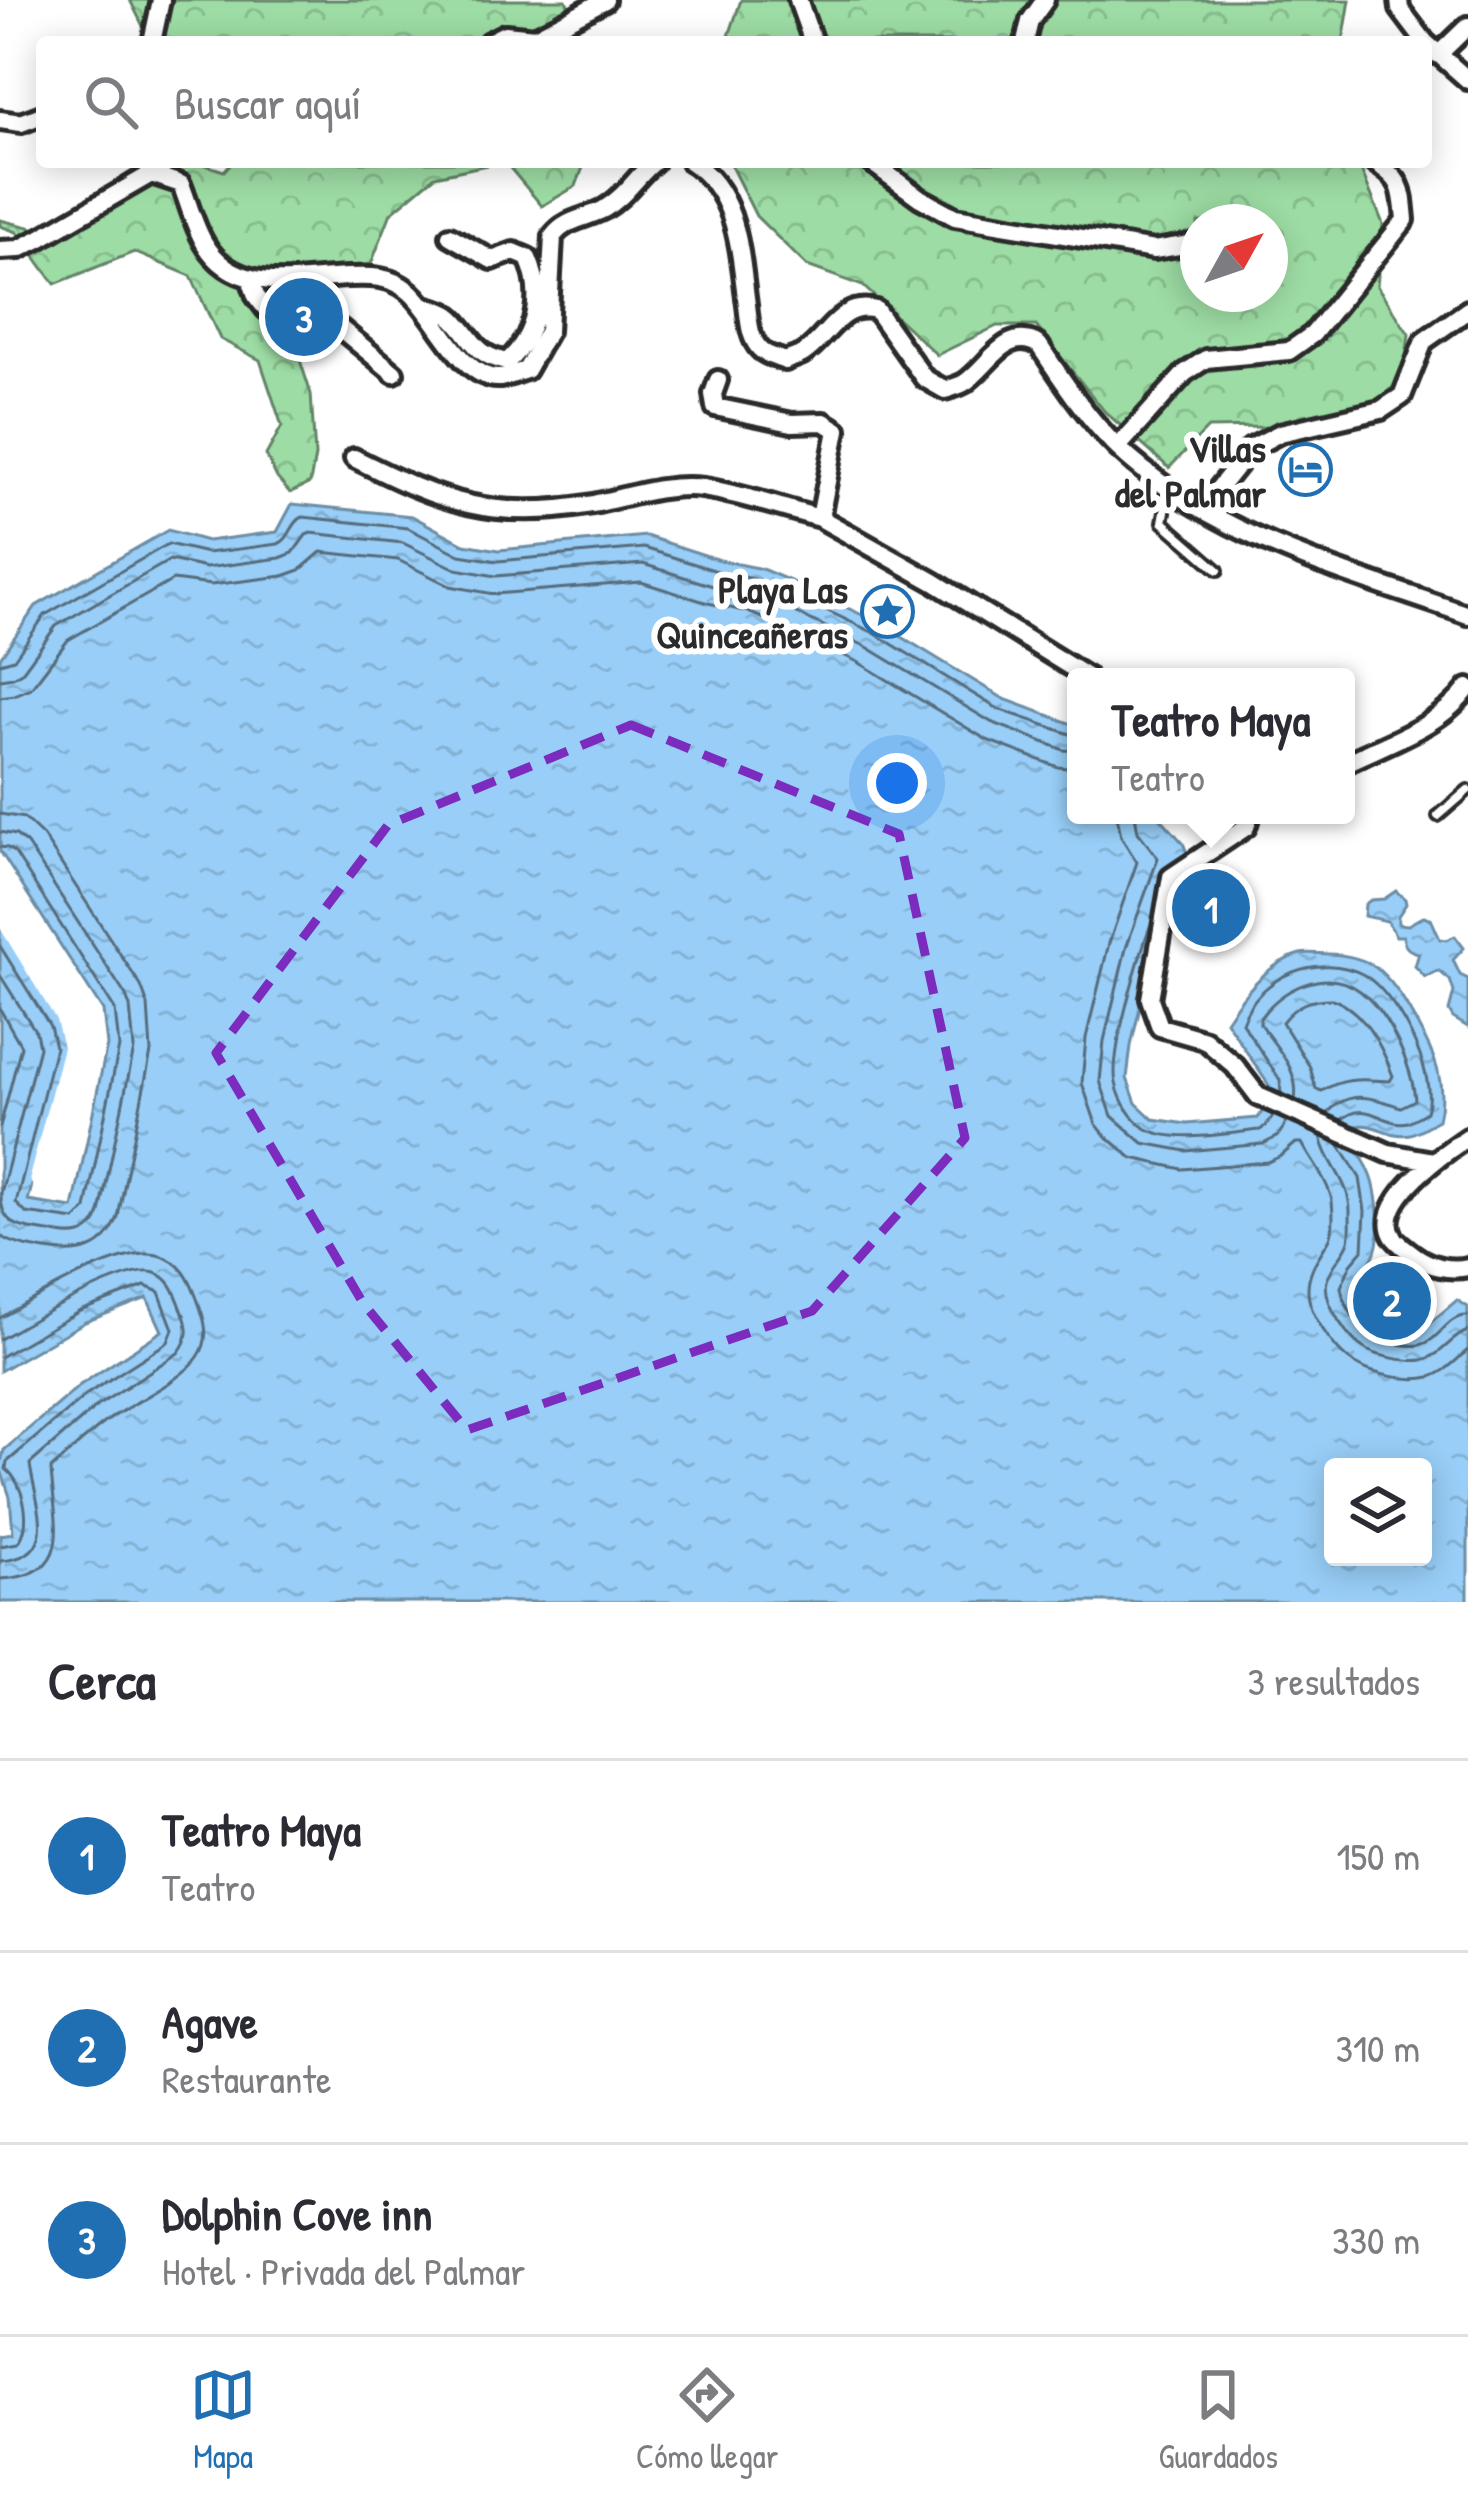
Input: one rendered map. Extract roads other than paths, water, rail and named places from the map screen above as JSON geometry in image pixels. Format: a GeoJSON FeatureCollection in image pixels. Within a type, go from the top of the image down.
{"type":"FeatureCollection","features":[{"type":"Feature","properties":{"kind":"street"},"geometry":{"type":"LineString","coordinates":[[153,36],[160,0]]}},
{"type":"Feature","properties":{"kind":"street"},"geometry":{"type":"LineString","coordinates":[[539,36],[605,0]]}},
{"type":"Feature","properties":{"kind":"street"},"geometry":{"type":"LineString","coordinates":[[798,0],[811,36]]}},
{"type":"Feature","properties":{"kind":"street"},"geometry":{"type":"LineString","coordinates":[[1026,36],[1030,21],[1045,0]]}},
{"type":"Feature","properties":{"kind":"street"},"geometry":{"type":"LineString","coordinates":[[1399,0],[1400,9],[1421,36]]}},
{"type":"Feature","properties":{"kind":"street"},"geometry":{"type":"LineString","coordinates":[[1432,46],[1468,26]]}},
{"type":"Feature","properties":{"kind":"street"},"geometry":{"type":"LineString","coordinates":[[1432,49],[1468,80]]}},
{"type":"Feature","properties":{"kind":"street"},"geometry":{"type":"LineString","coordinates":[[0,120],[21,124],[36,118]]}},
{"type":"Feature","properties":{"kind":"street"},"geometry":{"type":"LineString","coordinates":[[0,250],[39,239],[151,174],[181,184],[202,241],[232,274],[251,281],[387,278],[424,306],[453,349],[479,373],[497,379],[526,370],[548,331],[553,236],[562,224],[620,199],[648,168]]}},
{"type":"Feature","properties":{"kind":"street"},"geometry":{"type":"LineString","coordinates":[[700,168],[733,216],[751,333],[761,351],[785,361],[804,353],[847,312],[863,307],[876,310],[924,378],[945,390],[969,380],[988,358],[1015,340],[1028,339],[1039,345],[1083,409],[1118,447],[1169,489],[1264,543],[1468,615]]}},
{"type":"Feature","properties":{"kind":"street"},"geometry":{"type":"LineString","coordinates":[[879,168],[955,217],[1154,250],[1180,246]]}},
{"type":"Feature","properties":{"kind":"street"},"geometry":{"type":"LineString","coordinates":[[1118,447],[1185,373],[1206,359],[1289,351],[1313,334],[1405,220],[1402,188],[1383,168]]}},
{"type":"Feature","properties":{"kind":"street"},"geometry":{"type":"LineString","coordinates":[[424,306],[450,314],[475,347],[507,362],[518,352],[536,312],[537,279],[528,258],[514,252],[492,260],[450,236]]}},
{"type":"Feature","properties":{"kind":"street"},"geometry":{"type":"LineString","coordinates":[[251,281],[266,309],[341,329],[394,373]]}},
{"type":"Feature","properties":{"kind":"street"},"geometry":{"type":"LineString","coordinates":[[1203,508],[1251,448],[1280,433],[1382,410],[1402,396],[1424,340],[1468,310]]}},
{"type":"Feature","properties":{"kind":"street"},"geometry":{"type":"LineString","coordinates":[[718,380],[713,394],[716,407],[791,423],[824,422],[836,430],[820,518]]}},
{"type":"Feature","properties":{"kind":"street"},"geometry":{"type":"LineString","coordinates":[[354,458],[448,500],[498,511],[542,512],[700,488],[820,518],[1073,668]]}},
{"type":"Feature","properties":{"kind":"street"},"geometry":{"type":"LineString","coordinates":[[1355,759],[1443,714],[1468,688]]}},
{"type":"Feature","properties":{"kind":"street"},"geometry":{"type":"LineString","coordinates":[[1247,824],[1171,877],[1150,998],[1160,1027],[1205,1040],[1235,1066],[1258,1096],[1388,1153],[1433,1161]]}},
{"type":"Feature","properties":{"kind":"street"},"geometry":{"type":"LineString","coordinates":[[1468,1137],[1433,1161],[1394,1202],[1389,1219],[1393,1236],[1417,1258],[1451,1270],[1468,1267]]}},
{"type":"Feature","properties":{"kind":"lane"},"geometry":{"type":"LineString","coordinates":[[1169,489],[1163,522],[1218,570]]}},
{"type":"Feature","properties":{"kind":"lane"},"geometry":{"type":"LineString","coordinates":[[1438,816],[1468,790]]}},
{"type":"Feature","properties":{"kind":"water"},"geometry":{"type":"Polygon","coordinates":[[[292,504],[412,516],[464,544],[499,550],[646,536],[793,582],[879,623],[1004,699],[1067,722],[1067,824],[1166,824],[1188,855],[1152,955],[1131,1046],[1127,1078],[1136,1103],[1153,1119],[1187,1124],[1258,1118],[1270,1087],[1226,1021],[1248,991],[1277,965],[1300,954],[1333,954],[1362,960],[1379,970],[1403,1000],[1429,1047],[1438,1070],[1440,1107],[1438,1120],[1410,1134],[1365,1125],[1350,1128],[1372,1179],[1379,1227],[1373,1257],[1353,1290],[1379,1326],[1418,1333],[1457,1300],[1468,1307],[1468,1602],[0,1602],[0,1535],[13,1533],[10,1497],[0,1467],[4,1450],[80,1385],[162,1331],[147,1298],[85,1322],[0,1371],[0,923],[61,1022],[67,1047],[28,1201],[73,1208],[107,1045],[103,1011],[0,851],[0,658],[36,606],[168,530],[207,541],[277,532],[292,504]]]}},
{"type":"Feature","properties":{"kind":"water"},"geometry":{"type":"Polygon","coordinates":[[[1396,891],[1406,904],[1398,924],[1408,925],[1424,916],[1431,919],[1440,939],[1455,936],[1464,948],[1453,960],[1460,975],[1468,979],[1468,1027],[1449,1011],[1454,992],[1450,980],[1439,971],[1425,977],[1415,966],[1419,953],[1408,948],[1403,936],[1396,936],[1387,921],[1364,916],[1365,904],[1396,891]]]}},
{"type":"Feature","properties":{"kind":"place","name":"Dolphin Cove inn"},"geometry":{"type":"Point","coordinates":[304,317]}},
{"type":"Feature","properties":{"kind":"place","name":"Villas del Palmar"},"geometry":{"type":"Point","coordinates":[1305,470]}},
{"type":"Feature","properties":{"kind":"place","name":"Playa Las Quinceañeras"},"geometry":{"type":"Point","coordinates":[887,611]}},
{"type":"Feature","properties":{"kind":"place","name":"Teatro Maya"},"geometry":{"type":"Point","coordinates":[1211,908]}},
{"type":"Feature","properties":{"kind":"place","name":"Agave"},"geometry":{"type":"Point","coordinates":[1392,1301]}}]}
